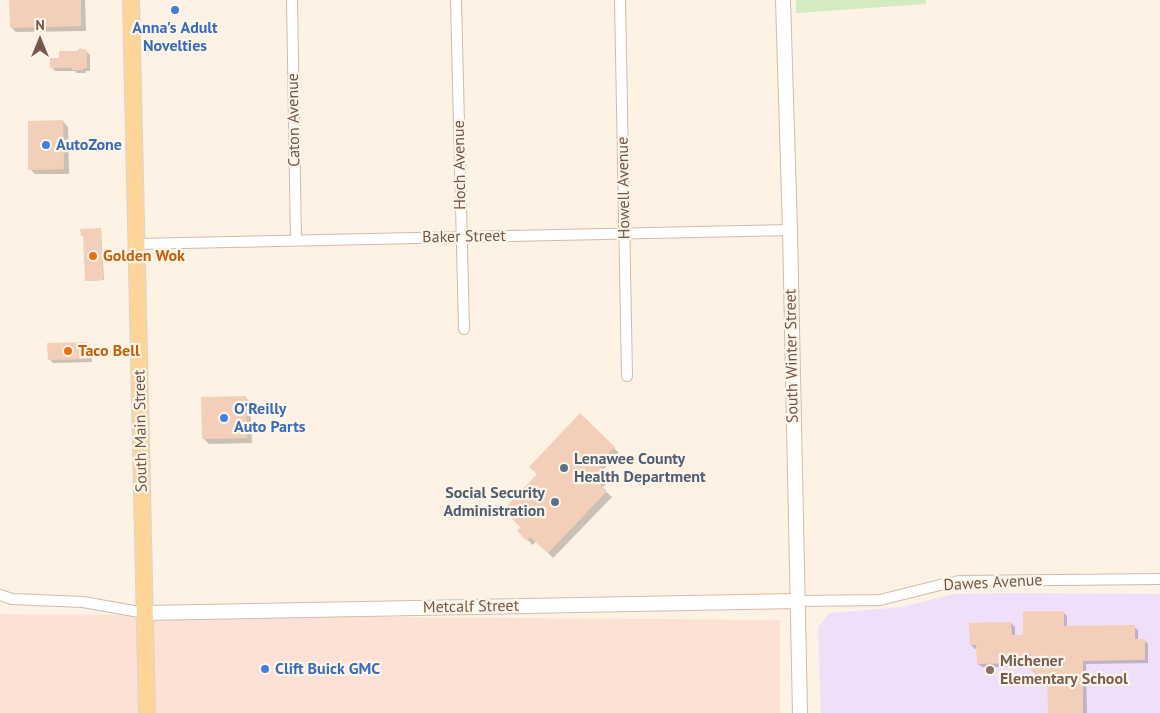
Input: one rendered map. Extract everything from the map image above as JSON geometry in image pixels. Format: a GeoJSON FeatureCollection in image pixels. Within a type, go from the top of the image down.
{"type":"FeatureCollection","features":[{"type":"Feature","properties":{"kind":"main road","name":"South Main Street"},"geometry":{"type":"LineString","coordinates":[[131,0],[147,713]]}},
{"type":"Feature","properties":{"kind":"street","name":"Caton Avenue"},"geometry":{"type":"LineString","coordinates":[[292,0],[296,241]]}},
{"type":"Feature","properties":{"kind":"street","name":"Hoch Avenue"},"geometry":{"type":"LineString","coordinates":[[456,0],[464,329]]}},
{"type":"Feature","properties":{"kind":"street","name":"Howell Avenue"},"geometry":{"type":"LineString","coordinates":[[620,0],[627,376]]}},
{"type":"Feature","properties":{"kind":"street","name":"South Winter Street"},"geometry":{"type":"LineString","coordinates":[[783,0],[790,230],[800,713]]}},
{"type":"Feature","properties":{"kind":"street","name":"Baker Street"},"geometry":{"type":"LineString","coordinates":[[137,244],[790,230]]}},
{"type":"Feature","properties":{"kind":"street","name":"Dawes Avenue"},"geometry":{"type":"LineString","coordinates":[[797,601],[880,600],[901,596],[940,584],[959,581],[1160,579]]}},
{"type":"Feature","properties":{"kind":"street"},"geometry":{"type":"LineString","coordinates":[[0,595],[12,599],[83,602],[144,613]]}},
{"type":"Feature","properties":{"kind":"street","name":"Metcalf Street"},"geometry":{"type":"LineString","coordinates":[[144,613],[797,601]]}},
{"type":"Feature","properties":{"kind":"shaded area","name":"Michener Elementary School"},"geometry":{"type":"Polygon","coordinates":[[[954,594],[1160,594],[1160,713],[821,713],[818,627],[830,613],[902,607],[954,594]]]}},
{"type":"Feature","properties":{"kind":"shaded area"},"geometry":{"type":"Polygon","coordinates":[[[0,614],[780,620],[780,713],[0,713],[0,614]]]}},
{"type":"Feature","properties":{"kind":"green space"},"geometry":{"type":"Polygon","coordinates":[[[796,0],[926,0],[926,4],[796,13],[796,0]]]}},
{"type":"Feature","properties":{"kind":"building"},"geometry":{"type":"Polygon","coordinates":[[[9,0],[81,0],[81,26],[10,28],[9,0]]]}},
{"type":"Feature","properties":{"kind":"building"},"geometry":{"type":"Polygon","coordinates":[[[79,48],[87,50],[87,68],[72,70],[72,68],[50,68],[50,58],[59,58],[59,51],[75,51],[79,50],[79,48]]]}},
{"type":"Feature","properties":{"kind":"building","name":"AutoZone"},"geometry":{"type":"Polygon","coordinates":[[[63,120],[64,169],[28,170],[28,121],[63,120]]]}},
{"type":"Feature","properties":{"kind":"building"},"geometry":{"type":"Polygon","coordinates":[[[101,228],[103,280],[85,281],[83,236],[81,236],[80,229],[101,228]]]}},
{"type":"Feature","properties":{"kind":"building","name":"Taco Bell"},"geometry":{"type":"Polygon","coordinates":[[[88,342],[88,359],[48,360],[47,343],[88,342]]]}},
{"type":"Feature","properties":{"kind":"building","name":"O'Reilly Auto Parts"},"geometry":{"type":"Polygon","coordinates":[[[246,396],[247,438],[202,439],[201,397],[246,396]]]}},
{"type":"Feature","properties":{"kind":"building"},"geometry":{"type":"Polygon","coordinates":[[[580,413],[615,447],[598,465],[607,473],[598,482],[607,491],[548,553],[530,537],[527,541],[517,531],[520,527],[503,510],[537,474],[529,467],[580,413]]]}},
{"type":"Feature","properties":{"kind":"building"},"geometry":{"type":"Polygon","coordinates":[[[1023,611],[1064,611],[1064,626],[1135,625],[1135,639],[1145,639],[1145,660],[1083,661],[1083,713],[1048,713],[1047,679],[1035,679],[1035,671],[1031,671],[1031,655],[1023,655],[1023,663],[977,664],[976,645],[970,645],[969,623],[1011,622],[1012,635],[1023,635],[1023,611]]]}},
{"type":"Feature","properties":{"kind":"place","name":"Anna's Adult Novelties"},"geometry":{"type":"Point","coordinates":[175,10]}},
{"type":"Feature","properties":{"kind":"place","name":"AutoZone"},"geometry":{"type":"Point","coordinates":[46,145]}},
{"type":"Feature","properties":{"kind":"place","name":"Golden Wok"},"geometry":{"type":"Point","coordinates":[93,256]}},
{"type":"Feature","properties":{"kind":"place","name":"Taco Bell"},"geometry":{"type":"Point","coordinates":[68,351]}},
{"type":"Feature","properties":{"kind":"place","name":"O'Reilly Auto Parts"},"geometry":{"type":"Point","coordinates":[224,418]}},
{"type":"Feature","properties":{"kind":"place","name":"Lenawee County Health Department"},"geometry":{"type":"Point","coordinates":[564,468]}},
{"type":"Feature","properties":{"kind":"place","name":"Social Security Administration"},"geometry":{"type":"Point","coordinates":[555,502]}},
{"type":"Feature","properties":{"kind":"place","name":"Clift Buick GMC"},"geometry":{"type":"Point","coordinates":[265,669]}},
{"type":"Feature","properties":{"kind":"place","name":"Michener Elementary School"},"geometry":{"type":"Point","coordinates":[990,670]}}]}
